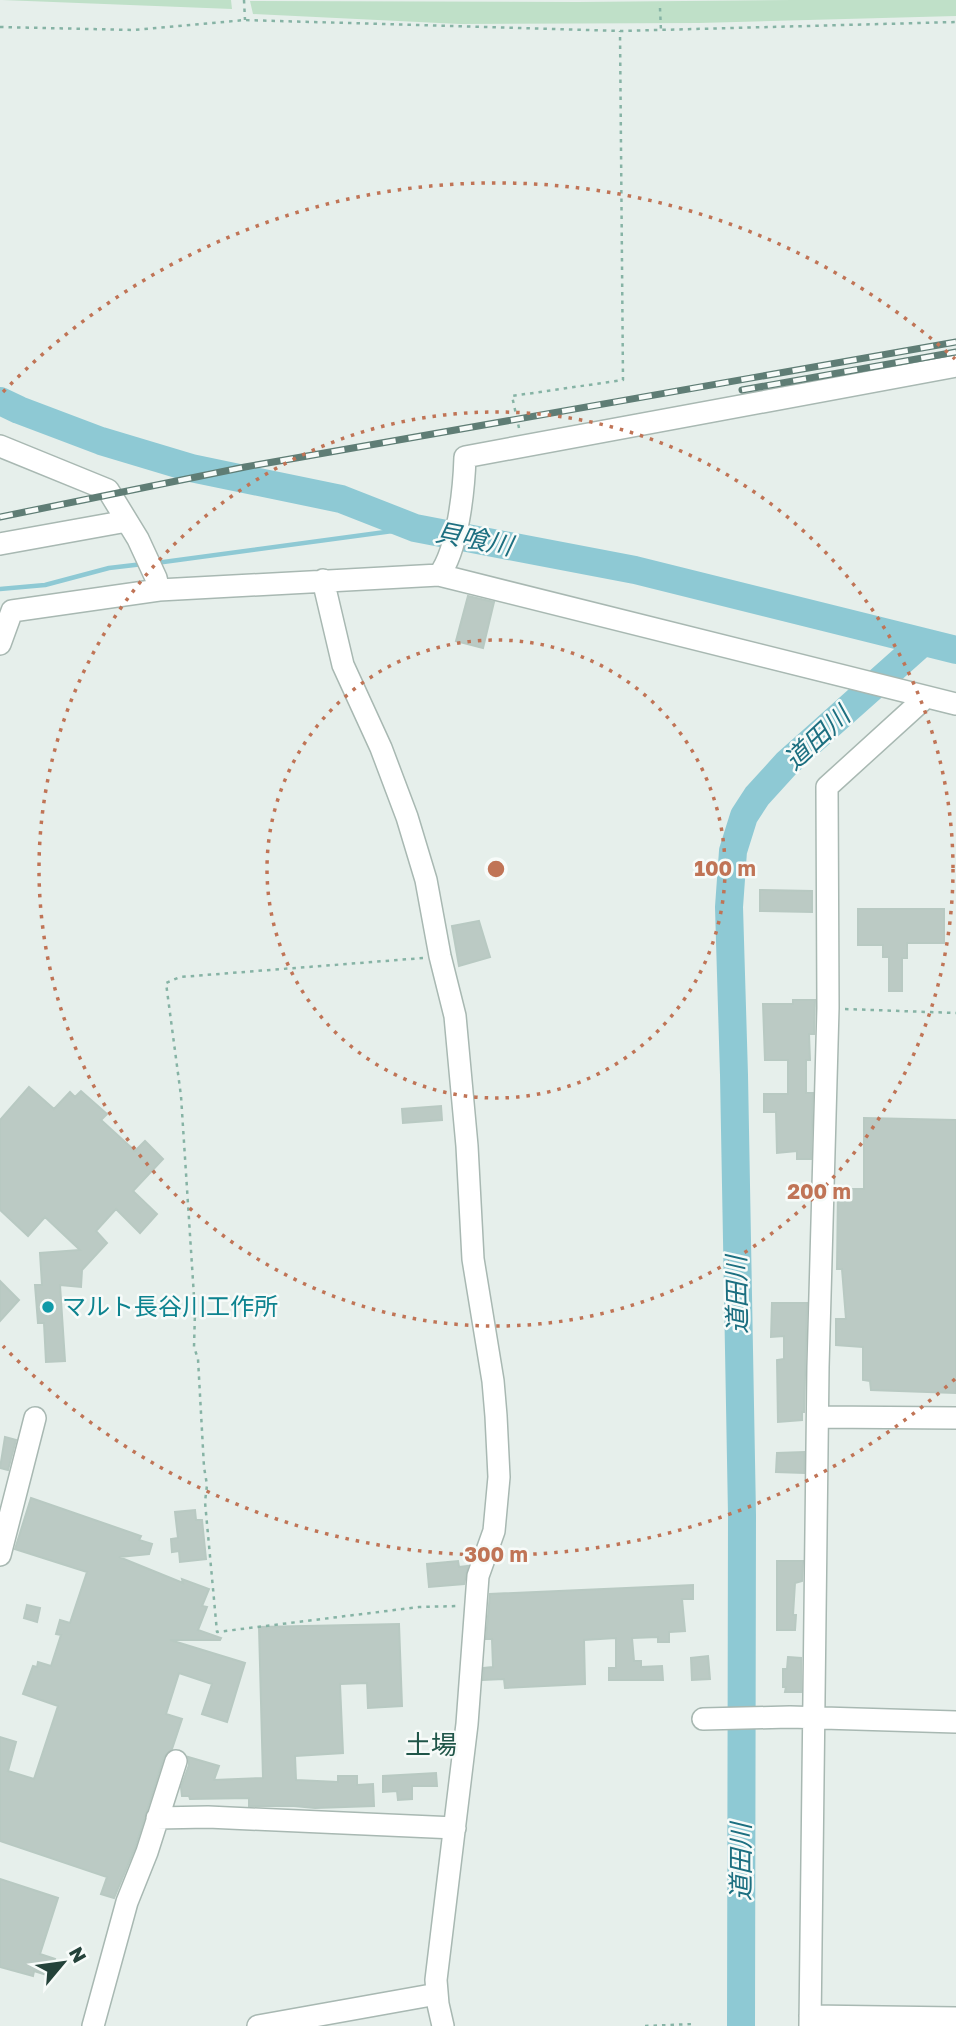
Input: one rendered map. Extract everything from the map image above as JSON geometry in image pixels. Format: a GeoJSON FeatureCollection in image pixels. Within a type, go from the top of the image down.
{"type":"FeatureCollection","features":[{"type":"Feature","properties":{"kind":"street"},"geometry":{"type":"LineString","coordinates":[[444,569],[464,486],[465,457],[956,366]]}},
{"type":"Feature","properties":{"kind":"street"},"geometry":{"type":"LineString","coordinates":[[0,446],[108,490],[132,530],[158,584]]}},
{"type":"Feature","properties":{"kind":"street"},"geometry":{"type":"LineString","coordinates":[[0,544],[132,530]]}},
{"type":"Feature","properties":{"kind":"street"},"geometry":{"type":"LineString","coordinates":[[0,644],[12,611],[158,584],[323,580],[444,569],[836,676],[956,705]]}},
{"type":"Feature","properties":{"kind":"street"},"geometry":{"type":"LineString","coordinates":[[323,580],[343,665],[407,817],[426,880],[440,956],[455,1016],[467,1146],[473,1259],[496,1416],[499,1477],[494,1531],[478,1576],[467,1724],[436,1980],[443,2026]]}},
{"type":"Feature","properties":{"kind":"street"},"geometry":{"type":"LineString","coordinates":[[921,696],[827,787],[828,1009],[818,1417],[810,2021],[956,2018]]}},
{"type":"Feature","properties":{"kind":"street"},"geometry":{"type":"LineString","coordinates":[[818,1417],[956,1418]]}},
{"type":"Feature","properties":{"kind":"street"},"geometry":{"type":"LineString","coordinates":[[0,1555],[35,1418]]}},
{"type":"Feature","properties":{"kind":"street"},"geometry":{"type":"LineString","coordinates":[[703,1719],[790,1717],[956,1722]]}},
{"type":"Feature","properties":{"kind":"street"},"geometry":{"type":"LineString","coordinates":[[93,2026],[127,1902],[176,1761]]}},
{"type":"Feature","properties":{"kind":"street"},"geometry":{"type":"LineString","coordinates":[[157,1818],[208,1817],[454,1828]]}},
{"type":"Feature","properties":{"kind":"street"},"geometry":{"type":"LineString","coordinates":[[258,2026],[438,1994]]}},
{"type":"Feature","properties":{"kind":"path"},"geometry":{"type":"LineString","coordinates":[[244,0],[245,20]]}},
{"type":"Feature","properties":{"kind":"path"},"geometry":{"type":"LineString","coordinates":[[660,8],[661,31]]}},
{"type":"Feature","properties":{"kind":"path"},"geometry":{"type":"LineString","coordinates":[[0,27],[134,30],[245,20],[620,32],[956,22]]}},
{"type":"Feature","properties":{"kind":"path"},"geometry":{"type":"LineString","coordinates":[[522,445],[512,396],[623,380],[620,32]]}},
{"type":"Feature","properties":{"kind":"path"},"geometry":{"type":"LineString","coordinates":[[440,956],[180,977],[166,983],[181,1096],[195,1312],[194,1347],[198,1359],[207,1485],[205,1502],[217,1632],[419,1607],[474,1607]]}},
{"type":"Feature","properties":{"kind":"path"},"geometry":{"type":"LineString","coordinates":[[828,1009],[956,1013]]}},
{"type":"Feature","properties":{"kind":"path"},"geometry":{"type":"LineString","coordinates":[[645,2026],[694,2024]]}},
{"type":"Feature","properties":{"kind":"green space"},"geometry":{"type":"Polygon","coordinates":[[[2,0],[231,0],[232,9],[2,0]]]}},
{"type":"Feature","properties":{"kind":"green space"},"geometry":{"type":"Polygon","coordinates":[[[956,0],[956,16],[699,23],[460,24],[253,14],[250,1],[578,2],[956,0]]]}},
{"type":"Feature","properties":{"kind":"building"},"geometry":{"type":"Polygon","coordinates":[[[468,596],[494,602],[483,648],[456,641],[468,596]]]}},
{"type":"Feature","properties":{"kind":"building"},"geometry":{"type":"Polygon","coordinates":[[[760,890],[812,891],[812,912],[760,911],[760,890]]]}},
{"type":"Feature","properties":{"kind":"building"},"geometry":{"type":"Polygon","coordinates":[[[858,909],[944,909],[944,943],[907,943],[907,958],[902,958],[902,991],[889,991],[889,957],[883,957],[883,945],[858,945],[858,909]]]}},
{"type":"Feature","properties":{"kind":"building"},"geometry":{"type":"Polygon","coordinates":[[[479,921],[490,957],[459,966],[452,926],[479,921]]]}},
{"type":"Feature","properties":{"kind":"building"},"geometry":{"type":"Polygon","coordinates":[[[793,1000],[815,1000],[814,1034],[809,1034],[810,1060],[806,1060],[806,1093],[813,1093],[811,1159],[797,1159],[797,1151],[777,1153],[776,1112],[764,1112],[764,1094],[788,1094],[788,1060],[765,1060],[763,1004],[793,1004],[793,1000]]]}},
{"type":"Feature","properties":{"kind":"building"},"geometry":{"type":"Polygon","coordinates":[[[29,1087],[54,1109],[70,1092],[75,1097],[81,1091],[107,1114],[101,1120],[135,1151],[145,1141],[163,1159],[133,1191],[157,1214],[140,1233],[116,1209],[96,1231],[107,1243],[82,1270],[81,1287],[60,1285],[65,1361],[46,1362],[44,1323],[38,1323],[35,1285],[42,1285],[40,1253],[80,1250],[45,1217],[28,1236],[0,1210],[0,1120],[29,1087]]]}},
{"type":"Feature","properties":{"kind":"building"},"geometry":{"type":"Polygon","coordinates":[[[441,1106],[442,1120],[403,1123],[402,1109],[441,1106]]]}},
{"type":"Feature","properties":{"kind":"building"},"geometry":{"type":"Polygon","coordinates":[[[864,1118],[956,1120],[956,1393],[871,1390],[870,1381],[863,1380],[863,1347],[836,1345],[836,1319],[846,1319],[842,1269],[837,1269],[838,1189],[864,1189],[864,1118]]]}},
{"type":"Feature","properties":{"kind":"building"},"geometry":{"type":"Polygon","coordinates":[[[0,1281],[19,1300],[0,1321],[0,1281]]]}},
{"type":"Feature","properties":{"kind":"building"},"geometry":{"type":"Polygon","coordinates":[[[772,1303],[807,1303],[802,1420],[778,1422],[777,1360],[784,1359],[784,1336],[771,1337],[772,1303]]]}},
{"type":"Feature","properties":{"kind":"building"},"geometry":{"type":"Polygon","coordinates":[[[5,1437],[16,1440],[8,1470],[0,1468],[5,1437]]]}},
{"type":"Feature","properties":{"kind":"building"},"geometry":{"type":"Polygon","coordinates":[[[804,1452],[804,1473],[776,1472],[777,1453],[804,1452]]]}},
{"type":"Feature","properties":{"kind":"building"},"geometry":{"type":"Polygon","coordinates":[[[31,1498],[141,1536],[139,1540],[152,1544],[149,1554],[119,1557],[183,1583],[182,1579],[209,1589],[202,1606],[207,1607],[198,1630],[221,1638],[170,1640],[245,1663],[227,1722],[202,1714],[212,1684],[179,1673],[166,1714],[182,1719],[172,1749],[164,1757],[135,1848],[114,1898],[101,1894],[107,1877],[0,1841],[0,1737],[16,1742],[8,1771],[34,1779],[58,1706],[23,1694],[33,1666],[37,1667],[38,1662],[51,1666],[61,1635],[56,1634],[60,1620],[70,1623],[87,1572],[15,1549],[31,1498]]]}},
{"type":"Feature","properties":{"kind":"building"},"geometry":{"type":"Polygon","coordinates":[[[195,1510],[196,1520],[202,1520],[206,1559],[180,1562],[179,1551],[172,1552],[171,1539],[178,1538],[175,1512],[195,1510]]]}},
{"type":"Feature","properties":{"kind":"building"},"geometry":{"type":"Polygon","coordinates":[[[458,1561],[459,1567],[468,1566],[464,1584],[429,1587],[427,1564],[458,1561]]]}},
{"type":"Feature","properties":{"kind":"building"},"geometry":{"type":"Polygon","coordinates":[[[777,1561],[803,1561],[802,1581],[795,1583],[795,1630],[777,1630],[777,1561]]]}},
{"type":"Feature","properties":{"kind":"building"},"geometry":{"type":"Polygon","coordinates":[[[693,1585],[693,1599],[682,1599],[685,1631],[669,1632],[669,1642],[658,1642],[658,1637],[632,1638],[634,1661],[641,1661],[641,1667],[662,1666],[663,1680],[609,1680],[609,1668],[616,1668],[616,1638],[584,1640],[585,1684],[505,1688],[504,1679],[483,1680],[484,1668],[493,1667],[492,1639],[486,1639],[490,1594],[693,1585]]]}},
{"type":"Feature","properties":{"kind":"building"},"geometry":{"type":"Polygon","coordinates":[[[27,1605],[40,1608],[37,1622],[24,1618],[27,1605]]]}},
{"type":"Feature","properties":{"kind":"building"},"geometry":{"type":"Polygon","coordinates":[[[399,1624],[402,1706],[368,1708],[367,1683],[340,1684],[343,1753],[295,1756],[296,1780],[338,1782],[338,1776],[357,1776],[357,1785],[373,1784],[374,1806],[249,1806],[249,1798],[190,1799],[189,1796],[182,1796],[181,1787],[189,1765],[188,1757],[219,1766],[214,1780],[263,1778],[259,1627],[399,1624]]]}},
{"type":"Feature","properties":{"kind":"building"},"geometry":{"type":"Polygon","coordinates":[[[708,1656],[710,1679],[692,1680],[691,1658],[708,1656]]]}},
{"type":"Feature","properties":{"kind":"building"},"geometry":{"type":"Polygon","coordinates":[[[788,1657],[801,1658],[801,1692],[785,1692],[786,1687],[783,1687],[783,1669],[787,1669],[788,1657]]]}},
{"type":"Feature","properties":{"kind":"building"},"geometry":{"type":"Polygon","coordinates":[[[436,1773],[437,1786],[412,1786],[412,1799],[398,1800],[397,1791],[383,1792],[383,1776],[436,1773]]]}},
{"type":"Feature","properties":{"kind":"building"},"geometry":{"type":"Polygon","coordinates":[[[0,1879],[58,1898],[40,1954],[55,1959],[50,1976],[34,1971],[33,1976],[0,1967],[0,1879]]]}},
{"type":"Feature","properties":{"kind":"waterway","name":"貝喰川"},"geometry":{"type":"LineString","coordinates":[[0,401],[101,441],[191,468],[341,499],[415,528],[635,570],[956,650]]}},
{"type":"Feature","properties":{"kind":"waterway"},"geometry":{"type":"LineString","coordinates":[[156,563],[415,528]]}},
{"type":"Feature","properties":{"kind":"waterway"},"geometry":{"type":"LineString","coordinates":[[0,589],[45,585],[109,568],[143,564]]}},
{"type":"Feature","properties":{"kind":"waterway","name":"道田川"},"geometry":{"type":"LineString","coordinates":[[741,2026],[742,1515],[729,907],[733,851],[744,816],[757,796],[787,763],[923,642]]}},
{"type":"Feature","properties":{"kind":"railway"},"geometry":{"type":"LineString","coordinates":[[0,517],[245,467],[956,342]]}},
{"type":"Feature","properties":{"kind":"railway"},"geometry":{"type":"LineString","coordinates":[[742,390],[956,352]]}},
{"type":"Feature","properties":{"kind":"place","name":"マルト長谷川工作所"},"geometry":{"type":"Point","coordinates":[48,1307]}},
{"type":"Feature","properties":{"kind":"district","name":"土場"},"geometry":{"type":"Point","coordinates":[431,1745]}}]}
